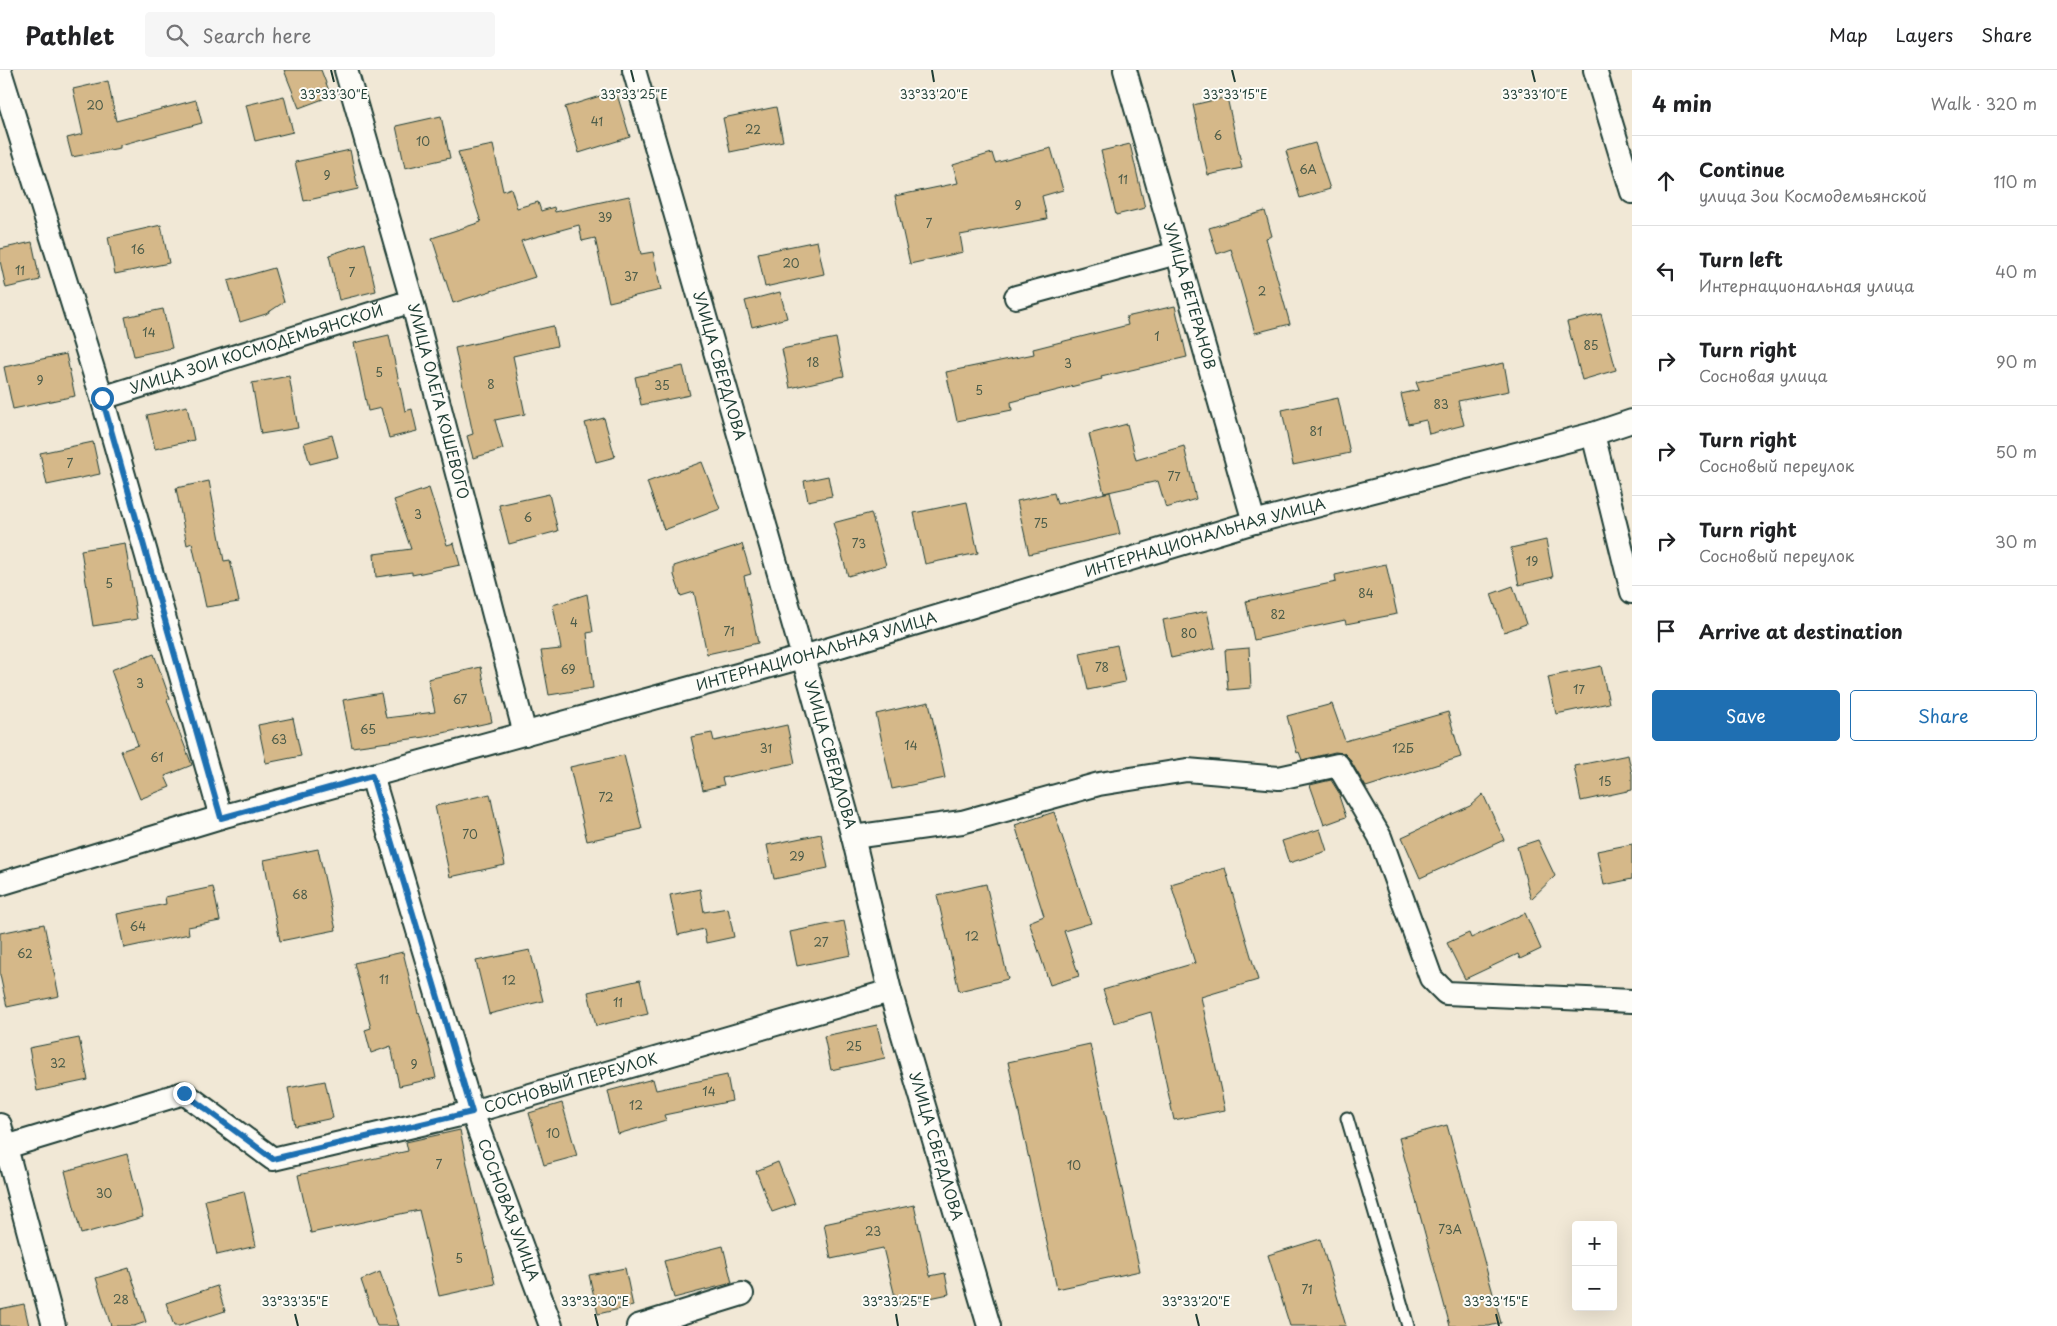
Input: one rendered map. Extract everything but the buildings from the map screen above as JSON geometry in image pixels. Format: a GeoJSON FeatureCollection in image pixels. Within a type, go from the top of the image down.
{"type":"FeatureCollection","features":[{"type":"Feature","properties":{"kind":"street","name":"УЛИЦА ОЛЕГА КОШЕВОГО"},"geometry":{"type":"LineString","coordinates":[[346,70],[412,301],[525,734]]}},
{"type":"Feature","properties":{"kind":"street","name":"УЛИЦА СВЕРДЛОВА"},"geometry":{"type":"LineString","coordinates":[[634,70],[803,657],[852,837],[890,990],[989,1326]]}},
{"type":"Feature","properties":{"kind":"street","name":"УЛИЦА ВЕТЕРАНОВ"},"geometry":{"type":"LineString","coordinates":[[1125,70],[1254,522]]}},
{"type":"Feature","properties":{"kind":"street"},"geometry":{"type":"LineString","coordinates":[[1595,70],[1632,192]]}},
{"type":"Feature","properties":{"kind":"street"},"geometry":{"type":"LineString","coordinates":[[0,71],[102,398],[221,818]]}},
{"type":"Feature","properties":{"kind":"street"},"geometry":{"type":"LineString","coordinates":[[1016,297],[1178,253]]}},
{"type":"Feature","properties":{"kind":"street","name":"УЛИЦА ЗОИ КОСМОДЕМЬЯНСКОЙ"},"geometry":{"type":"LineString","coordinates":[[102,398],[412,301]]}},
{"type":"Feature","properties":{"kind":"street","name":"ИНТЕРНАЦИОНАЛЬНАЯ УЛИЦА"},"geometry":{"type":"LineString","coordinates":[[0,884],[221,818],[803,657],[1254,522],[1593,434],[1632,421]]}},
{"type":"Feature","properties":{"kind":"street"},"geometry":{"type":"LineString","coordinates":[[1593,434],[1632,592]]}},
{"type":"Feature","properties":{"kind":"street"},"geometry":{"type":"LineString","coordinates":[[852,837],[962,822],[1099,784],[1188,770],[1279,778],[1338,765],[1380,837],[1431,978],[1446,993],[1632,1002]]}},
{"type":"Feature","properties":{"kind":"street","name":"СОСНОВАЯ УЛИЦА"},"geometry":{"type":"LineString","coordinates":[[372,776],[472,1112],[551,1326]]}},
{"type":"Feature","properties":{"kind":"street","name":"СОСНОВЫЙ ПЕРЕУЛОК"},"geometry":{"type":"LineString","coordinates":[[6,1147],[184,1093],[273,1159],[472,1112],[890,990]]}},
{"type":"Feature","properties":{"kind":"street"},"geometry":{"type":"LineString","coordinates":[[0,1125],[54,1326]]}},
{"type":"Feature","properties":{"kind":"street"},"geometry":{"type":"LineString","coordinates":[[638,1326],[742,1294]]}},
{"type":"Feature","properties":{"kind":"lane"},"geometry":{"type":"LineString","coordinates":[[1347,1118],[1408,1326]]}},
{"type":"Feature","properties":{"kind":"route"},"geometry":{"type":"LineString","coordinates":[[102,398],[221,818],[372,776],[472,1112],[273,1159],[184,1093]]}}]}
